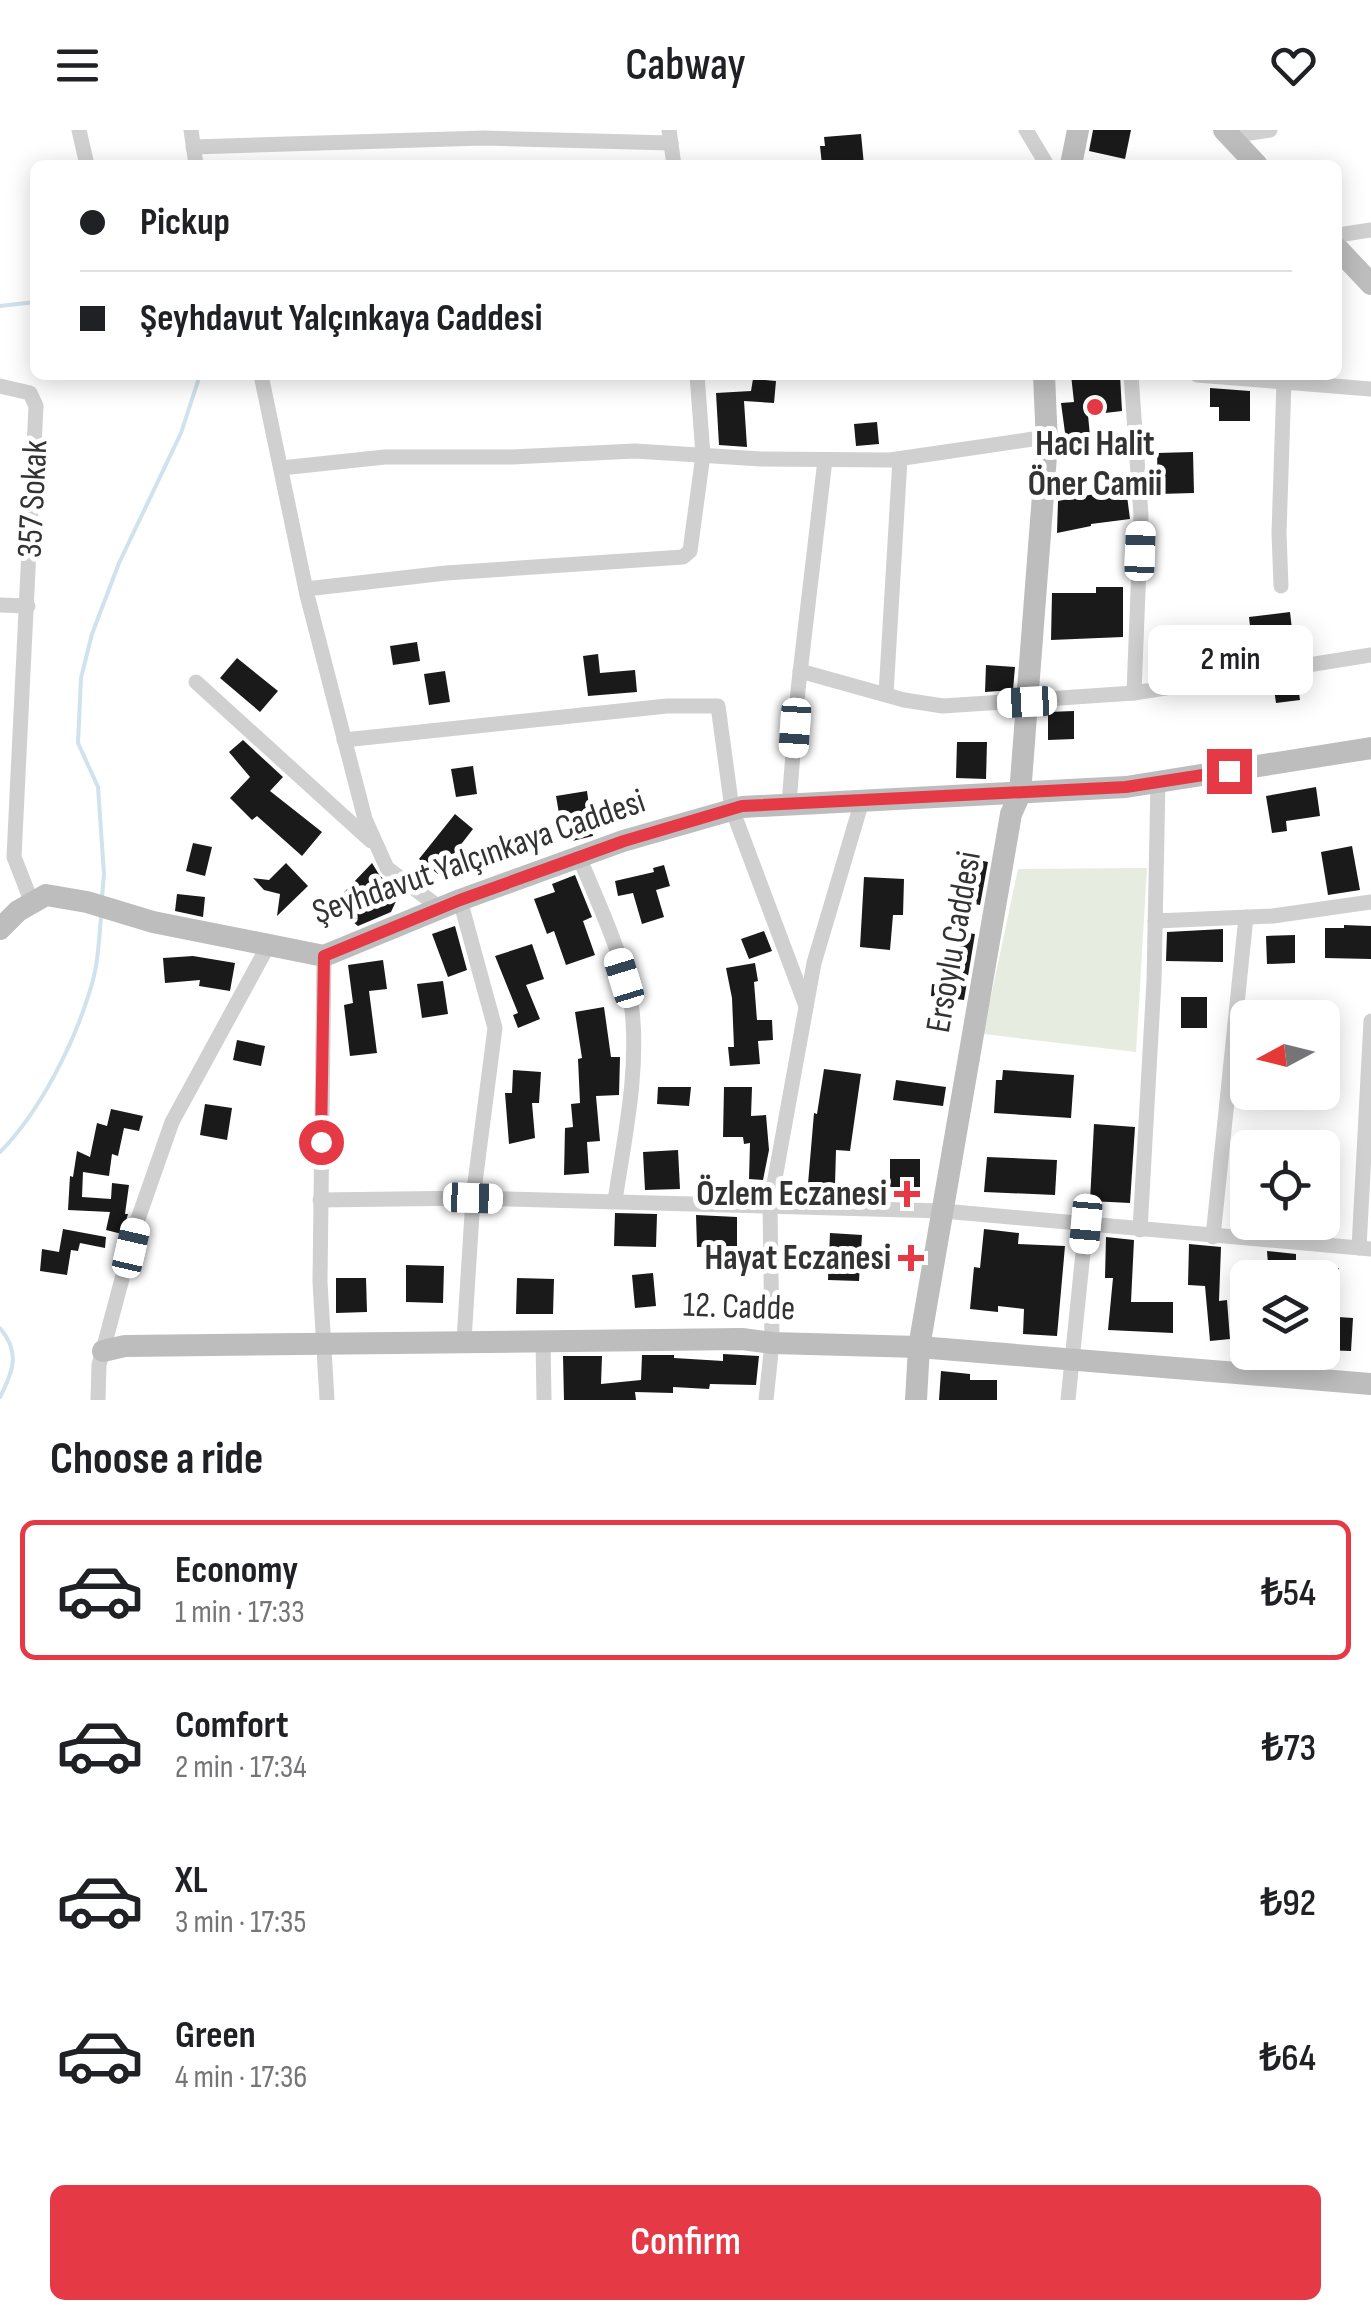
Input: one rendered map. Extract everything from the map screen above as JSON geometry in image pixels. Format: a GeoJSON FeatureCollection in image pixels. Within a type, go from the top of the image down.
{"type":"FeatureCollection","features":[{"type":"Feature","properties":{"kind":"street"},"geometry":{"type":"LineString","coordinates":[[79,130],[86,160]]}},
{"type":"Feature","properties":{"kind":"street"},"geometry":{"type":"LineString","coordinates":[[190,130],[195,160]]}},
{"type":"Feature","properties":{"kind":"street"},"geometry":{"type":"LineString","coordinates":[[1026,130],[1044,160]]}},
{"type":"Feature","properties":{"kind":"street"},"geometry":{"type":"LineString","coordinates":[[1072,160],[1078,130]]}},
{"type":"Feature","properties":{"kind":"street"},"geometry":{"type":"LineString","coordinates":[[1227,133],[1270,130]]}},
{"type":"Feature","properties":{"kind":"street"},"geometry":{"type":"LineString","coordinates":[[1227,133],[1252,160]]}},
{"type":"Feature","properties":{"kind":"street"},"geometry":{"type":"LineString","coordinates":[[194,147],[670,136]]}},
{"type":"Feature","properties":{"kind":"street"},"geometry":{"type":"LineString","coordinates":[[1342,234],[1371,230]]}},
{"type":"Feature","properties":{"kind":"street"},"geometry":{"type":"LineString","coordinates":[[1342,254],[1371,284]]}},
{"type":"Feature","properties":{"kind":"street"},"geometry":{"type":"LineString","coordinates":[[262,380],[306,590],[365,820],[387,868],[450,904],[495,1028],[473,1198],[464,1340]]}},
{"type":"Feature","properties":{"kind":"street"},"geometry":{"type":"LineString","coordinates":[[306,590],[446,574],[683,558],[690,551],[703,455],[696,380]]}},
{"type":"Feature","properties":{"kind":"street","name":"Ersoylu Caddesi"},"geometry":{"type":"LineString","coordinates":[[916,1400],[920,1347],[1011,814],[1020,794],[1047,437],[1044,380]]}},
{"type":"Feature","properties":{"kind":"street"},"geometry":{"type":"LineString","coordinates":[[1131,380],[1141,515],[1134,693]]}},
{"type":"Feature","properties":{"kind":"street"},"geometry":{"type":"LineString","coordinates":[[1269,380],[1371,389]]}},
{"type":"Feature","properties":{"kind":"street"},"geometry":{"type":"LineString","coordinates":[[1281,586],[1284,381]]}},
{"type":"Feature","properties":{"kind":"street","name":"357 Sokak"},"geometry":{"type":"LineString","coordinates":[[0,386],[30,393],[36,406],[28,606],[7,853],[32,903]]}},
{"type":"Feature","properties":{"kind":"street"},"geometry":{"type":"LineString","coordinates":[[282,468],[385,457],[512,457],[635,451],[825,460],[900,459],[1047,437]]}},
{"type":"Feature","properties":{"kind":"street"},"geometry":{"type":"LineString","coordinates":[[886,694],[900,459]]}},
{"type":"Feature","properties":{"kind":"street"},"geometry":{"type":"LineString","coordinates":[[790,804],[800,671],[825,460]]}},
{"type":"Feature","properties":{"kind":"street"},"geometry":{"type":"LineString","coordinates":[[0,605],[28,606]]}},
{"type":"Feature","properties":{"kind":"street"},"geometry":{"type":"LineString","coordinates":[[800,671],[943,706],[1134,693],[1371,655]]}},
{"type":"Feature","properties":{"kind":"street"},"geometry":{"type":"LineString","coordinates":[[196,682],[378,847]]}},
{"type":"Feature","properties":{"kind":"street"},"geometry":{"type":"LineString","coordinates":[[344,740],[667,706],[718,706],[732,809],[806,1006]]}},
{"type":"Feature","properties":{"kind":"street","name":"Şeyhdavut Yalçınkaya Caddesi"},"geometry":{"type":"LineString","coordinates":[[32,903],[46,895],[87,902],[154,922],[324,956],[579,857],[732,809],[1020,794],[1158,782],[1371,748]]}},
{"type":"Feature","properties":{"kind":"street"},"geometry":{"type":"LineString","coordinates":[[1140,1230],[1158,782]]}},
{"type":"Feature","properties":{"kind":"street"},"geometry":{"type":"LineString","coordinates":[[766,1400],[772,1343],[770,1206],[814,963],[862,801]]}},
{"type":"Feature","properties":{"kind":"street"},"geometry":{"type":"LineString","coordinates":[[579,857],[607,922],[632,1007],[632,1083],[615,1201]]}},
{"type":"Feature","properties":{"kind":"street"},"geometry":{"type":"LineString","coordinates":[[1155,921],[1246,917],[1371,902]]}},
{"type":"Feature","properties":{"kind":"street"},"geometry":{"type":"LineString","coordinates":[[0,929],[32,903]]}},
{"type":"Feature","properties":{"kind":"street"},"geometry":{"type":"LineString","coordinates":[[1213,1236],[1246,917]]}},
{"type":"Feature","properties":{"kind":"street"},"geometry":{"type":"LineString","coordinates":[[98,1400],[99,1365],[138,1219],[172,1122],[269,944]]}},
{"type":"Feature","properties":{"kind":"street"},"geometry":{"type":"LineString","coordinates":[[324,956],[320,1200],[327,1400]]}},
{"type":"Feature","properties":{"kind":"street"},"geometry":{"type":"LineString","coordinates":[[320,1200],[473,1198],[943,1212],[1365,1248],[1371,1021]]}},
{"type":"Feature","properties":{"kind":"street"},"geometry":{"type":"LineString","coordinates":[[1068,1400],[1086,1224]]}},
{"type":"Feature","properties":{"kind":"street","name":"12. Cadde"},"geometry":{"type":"LineString","coordinates":[[103,1350],[125,1346],[323,1342],[742,1339],[920,1347],[1371,1384]]}},
{"type":"Feature","properties":{"kind":"street"},"geometry":{"type":"LineString","coordinates":[[543,1340],[544,1400]]}},
{"type":"Feature","properties":{"kind":"shaded area"},"geometry":{"type":"Polygon","coordinates":[[[1147,868],[1136,1052],[983,1034],[1018,869],[1147,868]]]}},
{"type":"Feature","properties":{"kind":"building"},"geometry":{"type":"Polygon","coordinates":[[[1093,130],[1131,130],[1125,159],[1089,151],[1093,130]]]}},
{"type":"Feature","properties":{"kind":"building"},"geometry":{"type":"Polygon","coordinates":[[[861,134],[864,160],[821,160],[824,137],[861,134]]]}},
{"type":"Feature","properties":{"kind":"building"},"geometry":{"type":"Polygon","coordinates":[[[753,380],[776,381],[774,403],[744,401],[747,447],[719,445],[716,393],[751,391],[753,380]]]}},
{"type":"Feature","properties":{"kind":"building","name":"Hacı Halit Öner Camii"},"geometry":{"type":"Polygon","coordinates":[[[1072,380],[1120,380],[1122,411],[1088,415],[1090,436],[1066,440],[1061,403],[1074,402],[1072,380]]]}},
{"type":"Feature","properties":{"kind":"building"},"geometry":{"type":"Polygon","coordinates":[[[1210,388],[1250,391],[1250,421],[1219,421],[1219,407],[1210,407],[1210,388]]]}},
{"type":"Feature","properties":{"kind":"building"},"geometry":{"type":"Polygon","coordinates":[[[877,422],[879,444],[856,446],[854,424],[877,422]]]}},
{"type":"Feature","properties":{"kind":"building"},"geometry":{"type":"Polygon","coordinates":[[[1193,452],[1194,493],[1158,494],[1157,453],[1193,452]]]}},
{"type":"Feature","properties":{"kind":"building"},"geometry":{"type":"Polygon","coordinates":[[[1126,488],[1130,519],[1057,533],[1058,501],[1126,488]]]}},
{"type":"Feature","properties":{"kind":"building"},"geometry":{"type":"Polygon","coordinates":[[[1096,587],[1123,587],[1123,637],[1051,640],[1052,593],[1096,593],[1096,587]]]}},
{"type":"Feature","properties":{"kind":"building"},"geometry":{"type":"Polygon","coordinates":[[[1290,612],[1295,656],[1202,667],[1199,630],[1250,626],[1249,617],[1290,612]]]}},
{"type":"Feature","properties":{"kind":"building"},"geometry":{"type":"Polygon","coordinates":[[[417,642],[420,661],[393,665],[390,646],[417,642]]]}},
{"type":"Feature","properties":{"kind":"building"},"geometry":{"type":"Polygon","coordinates":[[[598,654],[600,673],[635,670],[637,692],[588,696],[583,656],[598,654]]]}},
{"type":"Feature","properties":{"kind":"building"},"geometry":{"type":"Polygon","coordinates":[[[237,658],[278,691],[260,712],[220,678],[237,658]]]}},
{"type":"Feature","properties":{"kind":"building"},"geometry":{"type":"Polygon","coordinates":[[[986,665],[1015,667],[1013,690],[985,692],[986,665]]]}},
{"type":"Feature","properties":{"kind":"building"},"geometry":{"type":"Polygon","coordinates":[[[445,671],[450,702],[429,705],[424,674],[445,671]]]}},
{"type":"Feature","properties":{"kind":"building"},"geometry":{"type":"Polygon","coordinates":[[[1297,678],[1300,700],[1276,703],[1273,682],[1297,678]]]}},
{"type":"Feature","properties":{"kind":"building"},"geometry":{"type":"Polygon","coordinates":[[[1074,711],[1074,739],[1048,740],[1048,712],[1074,711]]]}},
{"type":"Feature","properties":{"kind":"building"},"geometry":{"type":"Polygon","coordinates":[[[243,740],[283,777],[270,791],[322,832],[302,856],[257,816],[252,820],[230,798],[250,777],[229,752],[243,740]]]}},
{"type":"Feature","properties":{"kind":"building"},"geometry":{"type":"Polygon","coordinates":[[[957,742],[987,742],[986,779],[956,778],[957,742]]]}},
{"type":"Feature","properties":{"kind":"building"},"geometry":{"type":"Polygon","coordinates":[[[473,766],[477,794],[456,797],[451,769],[473,766]]]}},
{"type":"Feature","properties":{"kind":"building"},"geometry":{"type":"Polygon","coordinates":[[[1316,787],[1320,816],[1286,821],[1287,831],[1272,833],[1266,796],[1316,787]]]}},
{"type":"Feature","properties":{"kind":"building"},"geometry":{"type":"Polygon","coordinates":[[[587,791],[593,836],[564,843],[556,796],[587,791]]]}},
{"type":"Feature","properties":{"kind":"building"},"geometry":{"type":"Polygon","coordinates":[[[455,814],[473,829],[438,874],[419,859],[455,814]]]}},
{"type":"Feature","properties":{"kind":"building"},"geometry":{"type":"Polygon","coordinates":[[[193,843],[212,847],[205,876],[186,871],[193,843]]]}},
{"type":"Feature","properties":{"kind":"building"},"geometry":{"type":"Polygon","coordinates":[[[1352,846],[1360,890],[1328,895],[1321,852],[1352,846]]]}},
{"type":"Feature","properties":{"kind":"building"},"geometry":{"type":"Polygon","coordinates":[[[960,856],[988,862],[980,905],[958,901],[962,877],[956,876],[960,856]]]}},
{"type":"Feature","properties":{"kind":"building"},"geometry":{"type":"Polygon","coordinates":[[[286,863],[308,886],[277,916],[280,894],[264,890],[253,878],[269,880],[286,863]]]}},
{"type":"Feature","properties":{"kind":"building"},"geometry":{"type":"Polygon","coordinates":[[[372,863],[396,889],[397,899],[391,912],[358,926],[332,905],[372,863]]]}},
{"type":"Feature","properties":{"kind":"building"},"geometry":{"type":"Polygon","coordinates":[[[664,865],[670,886],[656,890],[664,917],[642,924],[633,893],[618,896],[615,881],[654,872],[653,868],[664,865]]]}},
{"type":"Feature","properties":{"kind":"building"},"geometry":{"type":"Polygon","coordinates":[[[575,875],[592,917],[583,921],[595,955],[566,965],[554,931],[547,934],[534,899],[555,892],[552,884],[575,875]]]}},
{"type":"Feature","properties":{"kind":"building"},"geometry":{"type":"Polygon","coordinates":[[[864,877],[904,879],[903,915],[893,915],[890,950],[860,947],[864,877]]]}},
{"type":"Feature","properties":{"kind":"building"},"geometry":{"type":"Polygon","coordinates":[[[177,894],[205,897],[203,917],[175,911],[177,894]]]}},
{"type":"Feature","properties":{"kind":"building"},"geometry":{"type":"Polygon","coordinates":[[[455,926],[467,970],[448,977],[432,934],[455,926]]]}},
{"type":"Feature","properties":{"kind":"building"},"geometry":{"type":"Polygon","coordinates":[[[1371,926],[1371,959],[1325,958],[1325,928],[1371,926]]]}},
{"type":"Feature","properties":{"kind":"building"},"geometry":{"type":"Polygon","coordinates":[[[1223,929],[1223,962],[1166,961],[1167,932],[1223,929]]]}},
{"type":"Feature","properties":{"kind":"building"},"geometry":{"type":"Polygon","coordinates":[[[764,931],[772,951],[749,959],[741,939],[764,931]]]}},
{"type":"Feature","properties":{"kind":"building"},"geometry":{"type":"Polygon","coordinates":[[[953,931],[975,934],[964,1000],[931,996],[932,984],[939,985],[942,958],[950,959],[953,931]]]}},
{"type":"Feature","properties":{"kind":"building"},"geometry":{"type":"Polygon","coordinates":[[[1295,935],[1295,963],[1267,964],[1266,936],[1295,935]]]}},
{"type":"Feature","properties":{"kind":"building"},"geometry":{"type":"Polygon","coordinates":[[[532,944],[544,979],[526,985],[540,1019],[518,1028],[513,1015],[518,1013],[495,956],[532,944]]]}},
{"type":"Feature","properties":{"kind":"building"},"geometry":{"type":"Polygon","coordinates":[[[193,956],[235,963],[230,991],[199,986],[200,980],[165,983],[163,958],[193,956]]]}},
{"type":"Feature","properties":{"kind":"building"},"geometry":{"type":"Polygon","coordinates":[[[383,960],[387,989],[369,991],[377,1053],[350,1056],[344,1005],[353,1003],[348,965],[383,960]]]}},
{"type":"Feature","properties":{"kind":"building"},"geometry":{"type":"Polygon","coordinates":[[[755,963],[757,1020],[772,1020],[773,1040],[758,1041],[760,1064],[730,1066],[728,1047],[734,1047],[732,998],[726,968],[755,963]]]}},
{"type":"Feature","properties":{"kind":"building"},"geometry":{"type":"Polygon","coordinates":[[[443,981],[448,1014],[422,1018],[417,984],[443,981]]]}},
{"type":"Feature","properties":{"kind":"building"},"geometry":{"type":"Polygon","coordinates":[[[1181,997],[1207,997],[1207,1028],[1181,1028],[1181,997]]]}},
{"type":"Feature","properties":{"kind":"building"},"geometry":{"type":"Polygon","coordinates":[[[604,1007],[611,1057],[620,1057],[619,1095],[596,1096],[600,1141],[587,1142],[589,1173],[564,1175],[565,1128],[573,1127],[571,1104],[580,1103],[578,1059],[582,1058],[575,1012],[604,1007]]]}},
{"type":"Feature","properties":{"kind":"building"},"geometry":{"type":"Polygon","coordinates":[[[237,1040],[265,1046],[261,1066],[233,1060],[237,1040]]]}},
{"type":"Feature","properties":{"kind":"building"},"geometry":{"type":"Polygon","coordinates":[[[824,1069],[861,1074],[850,1151],[836,1150],[835,1185],[808,1184],[814,1113],[817,1114],[824,1069]]]}},
{"type":"Feature","properties":{"kind":"building"},"geometry":{"type":"Polygon","coordinates":[[[513,1070],[541,1072],[539,1103],[532,1103],[535,1138],[509,1144],[505,1093],[512,1093],[513,1070]]]}},
{"type":"Feature","properties":{"kind":"building"},"geometry":{"type":"Polygon","coordinates":[[[1003,1070],[1074,1075],[1071,1118],[994,1113],[996,1080],[1002,1080],[1003,1070]]]}},
{"type":"Feature","properties":{"kind":"building"},"geometry":{"type":"Polygon","coordinates":[[[896,1080],[946,1087],[943,1106],[893,1100],[896,1080]]]}},
{"type":"Feature","properties":{"kind":"building"},"geometry":{"type":"Polygon","coordinates":[[[658,1087],[691,1087],[689,1106],[657,1104],[658,1087]]]}},
{"type":"Feature","properties":{"kind":"building"},"geometry":{"type":"Polygon","coordinates":[[[724,1087],[752,1087],[751,1116],[766,1115],[769,1150],[763,1180],[749,1179],[750,1143],[744,1144],[743,1137],[723,1137],[724,1087]]]}},
{"type":"Feature","properties":{"kind":"building"},"geometry":{"type":"Polygon","coordinates":[[[205,1104],[232,1108],[227,1140],[200,1135],[205,1104]]]}},
{"type":"Feature","properties":{"kind":"building"},"geometry":{"type":"Polygon","coordinates":[[[111,1109],[143,1116],[139,1131],[124,1128],[118,1156],[112,1154],[109,1176],[83,1172],[82,1197],[111,1199],[112,1183],[129,1185],[128,1214],[122,1234],[106,1230],[110,1212],[68,1210],[70,1176],[73,1177],[77,1151],[90,1157],[97,1123],[107,1126],[111,1109]]]}},
{"type":"Feature","properties":{"kind":"building"},"geometry":{"type":"Polygon","coordinates":[[[1094,1124],[1135,1127],[1130,1203],[1090,1201],[1094,1124]]]}},
{"type":"Feature","properties":{"kind":"building"},"geometry":{"type":"Polygon","coordinates":[[[678,1150],[680,1189],[645,1190],[643,1152],[678,1150]]]}},
{"type":"Feature","properties":{"kind":"building"},"geometry":{"type":"Polygon","coordinates":[[[987,1157],[1057,1160],[1055,1195],[984,1192],[987,1157]]]}},
{"type":"Feature","properties":{"kind":"building"},"geometry":{"type":"Polygon","coordinates":[[[890,1159],[920,1159],[920,1196],[890,1196],[890,1159]]]}},
{"type":"Feature","properties":{"kind":"building"},"geometry":{"type":"Polygon","coordinates":[[[615,1213],[657,1214],[656,1247],[614,1246],[615,1213]]]}},
{"type":"Feature","properties":{"kind":"building"},"geometry":{"type":"Polygon","coordinates":[[[696,1215],[737,1217],[737,1246],[697,1247],[696,1215]]]}},
{"type":"Feature","properties":{"kind":"building"},"geometry":{"type":"Polygon","coordinates":[[[63,1229],[106,1237],[105,1248],[80,1243],[78,1251],[71,1250],[67,1275],[40,1271],[42,1249],[59,1252],[63,1229]]]}},
{"type":"Feature","properties":{"kind":"building"},"geometry":{"type":"Polygon","coordinates":[[[984,1229],[1019,1233],[1018,1244],[1065,1246],[1057,1336],[1023,1334],[1024,1309],[970,1309],[974,1267],[980,1268],[984,1229]]]}},
{"type":"Feature","properties":{"kind":"building"},"geometry":{"type":"Polygon","coordinates":[[[830,1233],[862,1235],[859,1281],[828,1280],[830,1233]]]}},
{"type":"Feature","properties":{"kind":"building"},"geometry":{"type":"Polygon","coordinates":[[[1106,1237],[1134,1240],[1131,1302],[1173,1302],[1173,1333],[1108,1330],[1113,1278],[1105,1278],[1106,1237]]]}},
{"type":"Feature","properties":{"kind":"building"},"geometry":{"type":"Polygon","coordinates":[[[1189,1244],[1221,1247],[1219,1301],[1227,1300],[1230,1339],[1210,1341],[1205,1286],[1188,1285],[1189,1244]]]}},
{"type":"Feature","properties":{"kind":"building"},"geometry":{"type":"Polygon","coordinates":[[[1267,1251],[1296,1254],[1296,1260],[1268,1260],[1267,1251]]]}},
{"type":"Feature","properties":{"kind":"building"},"geometry":{"type":"Polygon","coordinates":[[[406,1265],[444,1266],[443,1303],[406,1302],[406,1265]]]}},
{"type":"Feature","properties":{"kind":"building"},"geometry":{"type":"Polygon","coordinates":[[[653,1273],[656,1306],[635,1308],[632,1275],[653,1273]]]}},
{"type":"Feature","properties":{"kind":"building"},"geometry":{"type":"Polygon","coordinates":[[[336,1278],[366,1278],[367,1312],[336,1313],[336,1278]]]}},
{"type":"Feature","properties":{"kind":"building"},"geometry":{"type":"Polygon","coordinates":[[[517,1278],[554,1279],[553,1314],[516,1314],[517,1278]]]}},
{"type":"Feature","properties":{"kind":"building"},"geometry":{"type":"Polygon","coordinates":[[[1340,1317],[1353,1318],[1351,1351],[1340,1351],[1340,1317]]]}},
{"type":"Feature","properties":{"kind":"building"},"geometry":{"type":"Polygon","coordinates":[[[723,1354],[759,1356],[756,1385],[673,1387],[673,1393],[635,1392],[636,1400],[564,1400],[563,1356],[602,1356],[601,1384],[641,1380],[642,1355],[723,1361],[723,1354]]]}},
{"type":"Feature","properties":{"kind":"building"},"geometry":{"type":"Polygon","coordinates":[[[941,1371],[970,1374],[970,1380],[997,1380],[997,1400],[939,1400],[941,1371]]]}},
{"type":"Feature","properties":{"kind":"waterway"},"geometry":{"type":"LineString","coordinates":[[0,306],[30,303]]}},
{"type":"Feature","properties":{"kind":"waterway"},"geometry":{"type":"LineString","coordinates":[[102,897],[98,787],[78,743],[81,678],[92,634],[119,563],[181,433],[198,380]]}},
{"type":"Feature","properties":{"kind":"waterway"},"geometry":{"type":"LineString","coordinates":[[0,1152],[42,1097],[76,1030],[93,979],[101,917]]}},
{"type":"Feature","properties":{"kind":"waterway"},"geometry":{"type":"LineString","coordinates":[[0,1328],[10,1345],[13,1361],[0,1397]]}},
{"type":"Feature","properties":{"kind":"place","name":"Hacı Halit Öner Camii"},"geometry":{"type":"Point","coordinates":[1095,407]}},
{"type":"Feature","properties":{"kind":"place","name":"Özlem Eczanesi"},"geometry":{"type":"Point","coordinates":[907,1194]}},
{"type":"Feature","properties":{"kind":"place","name":"Hayat Eczanesi"},"geometry":{"type":"Point","coordinates":[911,1258]}},
{"type":"Feature","properties":{"kind":"route"},"geometry":{"type":"LineString","coordinates":[[321,1142],[324,956],[440,908],[624,841],[742,806],[1126,787],[1229,771]]}}]}
